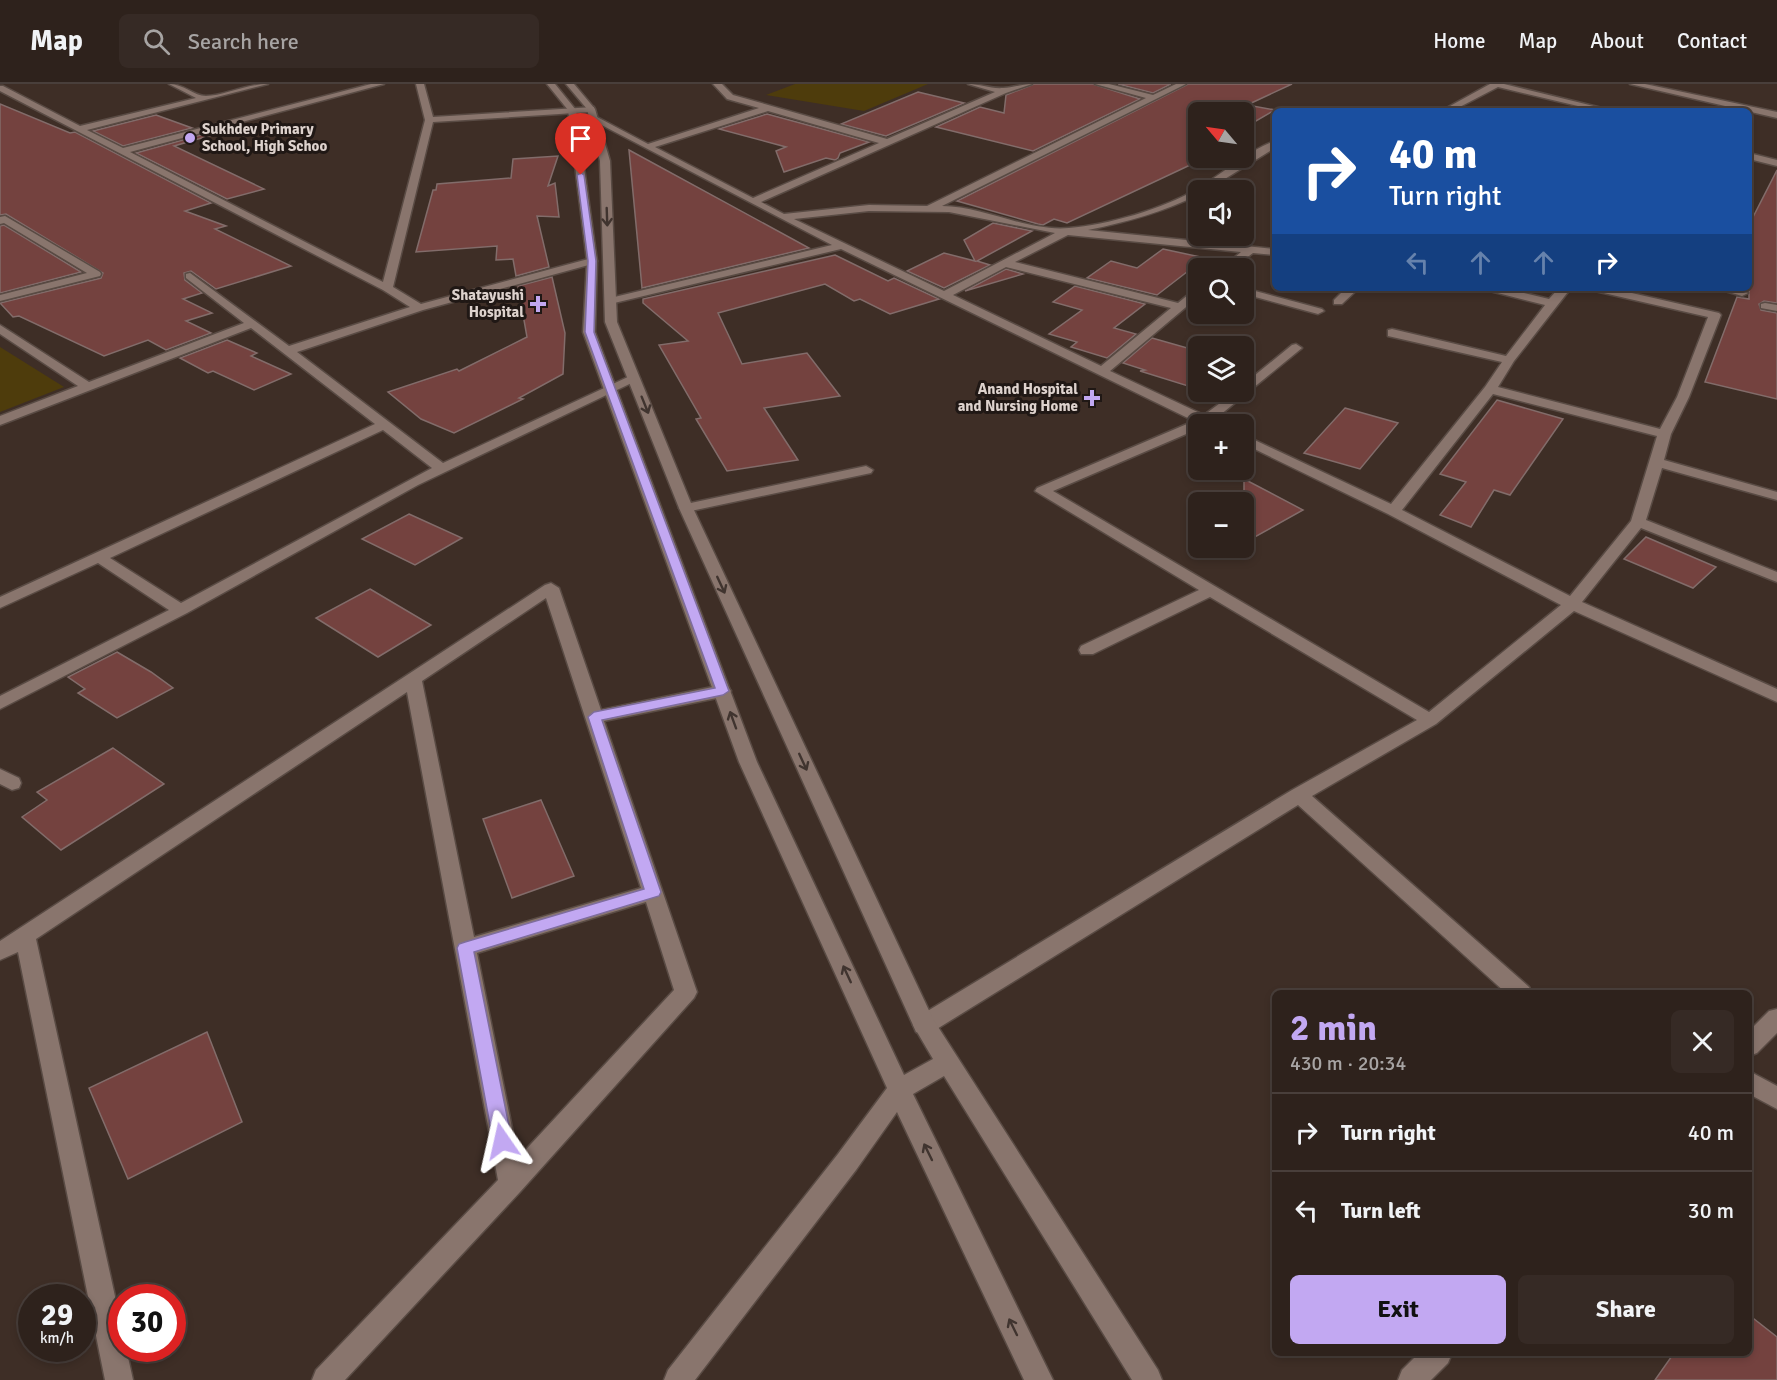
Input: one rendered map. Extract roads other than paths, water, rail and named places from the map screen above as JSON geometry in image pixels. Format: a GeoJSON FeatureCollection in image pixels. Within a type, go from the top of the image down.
{"type":"FeatureCollection","features":[{"type":"Feature","properties":{"kind":"street"},"geometry":{"type":"LineString","coordinates":[[0,87],[9,84]]}},
{"type":"Feature","properties":{"kind":"street"},"geometry":{"type":"LineString","coordinates":[[173,84],[204,99]]}},
{"type":"Feature","properties":{"kind":"street"},"geometry":{"type":"LineString","coordinates":[[79,129],[264,84]]}},
{"type":"Feature","properties":{"kind":"street"},"geometry":{"type":"LineString","coordinates":[[122,151],[380,84]]}},
{"type":"Feature","properties":{"kind":"street"},"geometry":{"type":"LineString","coordinates":[[387,288],[429,120],[420,84]]}},
{"type":"Feature","properties":{"kind":"street"},"geometry":{"type":"LineString","coordinates":[[551,84],[572,110],[592,261],[589,332],[748,762],[921,1137],[1038,1380]]}},
{"type":"Feature","properties":{"kind":"street"},"geometry":{"type":"LineString","coordinates":[[570,84],[592,114],[605,161],[611,322],[686,508],[924,1025],[1148,1380]]}},
{"type":"Feature","properties":{"kind":"street"},"geometry":{"type":"LineString","coordinates":[[717,84],[730,97],[890,143]]}},
{"type":"Feature","properties":{"kind":"street"},"geometry":{"type":"LineString","coordinates":[[972,84],[1003,91]]}},
{"type":"Feature","properties":{"kind":"street"},"geometry":{"type":"LineString","coordinates":[[753,202],[1003,91],[1028,84]]}},
{"type":"Feature","properties":{"kind":"street"},"geometry":{"type":"LineString","coordinates":[[1099,84],[1154,98]]}},
{"type":"Feature","properties":{"kind":"street"},"geometry":{"type":"LineString","coordinates":[[926,210],[1182,84]]}},
{"type":"Feature","properties":{"kind":"street"},"geometry":{"type":"LineString","coordinates":[[1451,108],[1496,84],[1585,108]]}},
{"type":"Feature","properties":{"kind":"street"},"geometry":{"type":"LineString","coordinates":[[1634,84],[1738,108]]}},
{"type":"Feature","properties":{"kind":"street"},"geometry":{"type":"LineString","coordinates":[[0,87],[387,288],[419,309]]}},
{"type":"Feature","properties":{"kind":"street"},"geometry":{"type":"LineString","coordinates":[[647,147],[767,108]]}},
{"type":"Feature","properties":{"kind":"street"},"geometry":{"type":"LineString","coordinates":[[429,120],[572,110],[592,114],[647,147],[782,217],[1190,414]]}},
{"type":"Feature","properties":{"kind":"street"},"geometry":{"type":"LineString","coordinates":[[1752,111],[1777,116]]}},
{"type":"Feature","properties":{"kind":"street"},"geometry":{"type":"LineString","coordinates":[[1218,180],[1272,146]]}},
{"type":"Feature","properties":{"kind":"street"},"geometry":{"type":"LineString","coordinates":[[1752,157],[1777,164]]}},
{"type":"Feature","properties":{"kind":"street"},"geometry":{"type":"LineString","coordinates":[[944,295],[1065,232],[1124,220],[1188,196]]}},
{"type":"Feature","properties":{"kind":"street"},"geometry":{"type":"LineString","coordinates":[[782,217],[868,208],[949,209],[1065,232],[1272,252]]}},
{"type":"Feature","properties":{"kind":"street"},"geometry":{"type":"LineString","coordinates":[[0,298],[96,274],[2,219]]}},
{"type":"Feature","properties":{"kind":"street"},"geometry":{"type":"LineString","coordinates":[[610,301],[842,246]]}},
{"type":"Feature","properties":{"kind":"street"},"geometry":{"type":"LineString","coordinates":[[1240,258],[1250,250]]}},
{"type":"Feature","properties":{"kind":"street"},"geometry":{"type":"LineString","coordinates":[[287,351],[419,309],[592,261]]}},
{"type":"Feature","properties":{"kind":"street"},"geometry":{"type":"LineString","coordinates":[[1004,263],[1180,307]]}},
{"type":"Feature","properties":{"kind":"street"},"geometry":{"type":"LineString","coordinates":[[190,276],[442,469]]}},
{"type":"Feature","properties":{"kind":"street"},"geometry":{"type":"LineString","coordinates":[[1338,302],[1350,291]]}},
{"type":"Feature","properties":{"kind":"street"},"geometry":{"type":"LineString","coordinates":[[1502,291],[1552,303]]}},
{"type":"Feature","properties":{"kind":"street"},"geometry":{"type":"LineString","coordinates":[[1393,511],[1490,389],[1509,360],[1562,291]]}},
{"type":"Feature","properties":{"kind":"street"},"geometry":{"type":"LineString","coordinates":[[924,1025],[1299,795],[1430,720],[1572,604],[1638,522],[1664,434],[1683,397],[1715,315],[1608,291]]}},
{"type":"Feature","properties":{"kind":"street"},"geometry":{"type":"LineString","coordinates":[[1737,291],[1742,292]]}},
{"type":"Feature","properties":{"kind":"street"},"geometry":{"type":"LineString","coordinates":[[1254,294],[1318,311]]}},
{"type":"Feature","properties":{"kind":"street"},"geometry":{"type":"LineString","coordinates":[[1102,371],[1188,300]]}},
{"type":"Feature","properties":{"kind":"street"},"geometry":{"type":"LineString","coordinates":[[0,421],[251,324]]}},
{"type":"Feature","properties":{"kind":"street"},"geometry":{"type":"LineString","coordinates":[[0,329],[88,387]]}},
{"type":"Feature","properties":{"kind":"street"},"geometry":{"type":"LineString","coordinates":[[1392,333],[1509,360]]}},
{"type":"Feature","properties":{"kind":"street"},"geometry":{"type":"LineString","coordinates":[[1254,382],[1296,348]]}},
{"type":"Feature","properties":{"kind":"street"},"geometry":{"type":"LineString","coordinates":[[0,703],[181,610],[413,482],[634,378]]}},
{"type":"Feature","properties":{"kind":"street"},"geometry":{"type":"LineString","coordinates":[[1490,389],[1664,434]]}},
{"type":"Feature","properties":{"kind":"street"},"geometry":{"type":"LineString","coordinates":[[1219,414],[1231,402]]}},
{"type":"Feature","properties":{"kind":"street"},"geometry":{"type":"LineString","coordinates":[[0,603],[385,424]]}},
{"type":"Feature","properties":{"kind":"street"},"geometry":{"type":"LineString","coordinates":[[1188,432],[1042,491],[1430,720]]}},
{"type":"Feature","properties":{"kind":"street"},"geometry":{"type":"LineString","coordinates":[[1254,445],[1393,511],[1572,604],[1777,696]]}},
{"type":"Feature","properties":{"kind":"street"},"geometry":{"type":"LineString","coordinates":[[1657,462],[1777,496]]}},
{"type":"Feature","properties":{"kind":"street"},"geometry":{"type":"LineString","coordinates":[[686,508],[866,470]]}},
{"type":"Feature","properties":{"kind":"street"},"geometry":{"type":"LineString","coordinates":[[1638,522],[1777,577]]}},
{"type":"Feature","properties":{"kind":"street"},"geometry":{"type":"LineString","coordinates":[[98,557],[181,610]]}},
{"type":"Feature","properties":{"kind":"street"},"geometry":{"type":"LineString","coordinates":[[0,952],[551,588],[686,992],[511,1184],[326,1380]]}},
{"type":"Feature","properties":{"kind":"street"},"geometry":{"type":"LineString","coordinates":[[1087,650],[1210,591]]}},
{"type":"Feature","properties":{"kind":"street"},"geometry":{"type":"LineString","coordinates":[[413,679],[511,1184]]}},
{"type":"Feature","properties":{"kind":"street"},"geometry":{"type":"LineString","coordinates":[[594,717],[723,691]]}},
{"type":"Feature","properties":{"kind":"street"},"geometry":{"type":"LineString","coordinates":[[1299,795],[1518,990]]}},
{"type":"Feature","properties":{"kind":"street"},"geometry":{"type":"LineString","coordinates":[[465,948],[653,892]]}},
{"type":"Feature","properties":{"kind":"street"},"geometry":{"type":"LineString","coordinates":[[24,936],[119,1380]]}},
{"type":"Feature","properties":{"kind":"street"},"geometry":{"type":"LineString","coordinates":[[1752,1043],[1777,1018]]}},
{"type":"Feature","properties":{"kind":"street"},"geometry":{"type":"LineString","coordinates":[[678,1380],[847,1162],[900,1089],[948,1062]]}},
{"type":"Feature","properties":{"kind":"street"},"geometry":{"type":"LineString","coordinates":[[1752,1083],[1777,1099]]}},
{"type":"Feature","properties":{"kind":"street"},"geometry":{"type":"LineString","coordinates":[[1412,1380],[1435,1356]]}},
{"type":"Feature","properties":{"kind":"place","name":"Sukhdev Primary School, High Schoo"},"geometry":{"type":"Point","coordinates":[190,138]}},
{"type":"Feature","properties":{"kind":"place","name":"Shatayushi Hospital"},"geometry":{"type":"Point","coordinates":[538,304]}},
{"type":"Feature","properties":{"kind":"place","name":"Anand Hospital and Nursing Home"},"geometry":{"type":"Point","coordinates":[1092,398]}}]}
